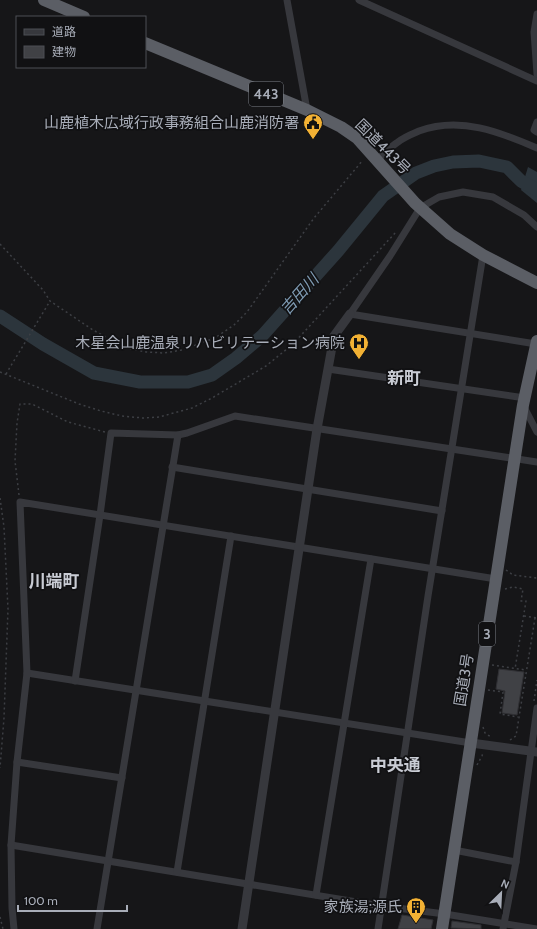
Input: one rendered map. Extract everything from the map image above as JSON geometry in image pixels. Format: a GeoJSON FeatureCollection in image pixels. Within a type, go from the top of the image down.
{"type":"FeatureCollection","features":[{"type":"Feature","properties":{"kind":"highway"},"geometry":{"type":"LineString","coordinates":[[44,0],[82,16]]}},
{"type":"Feature","properties":{"kind":"highway","name":"国道443号"},"geometry":{"type":"LineString","coordinates":[[146,43],[307,110],[341,127],[357,138],[417,206],[450,234],[483,256],[537,283]]}},
{"type":"Feature","properties":{"kind":"highway","name":"国道3号"},"geometry":{"type":"LineString","coordinates":[[442,929],[471,743],[500,576],[514,458],[537,343]]}},
{"type":"Feature","properties":{"kind":"street"},"geometry":{"type":"LineString","coordinates":[[287,0],[307,110]]}},
{"type":"Feature","properties":{"kind":"street"},"geometry":{"type":"LineString","coordinates":[[359,0],[537,81]]}},
{"type":"Feature","properties":{"kind":"street"},"geometry":{"type":"LineString","coordinates":[[537,14],[534,32],[537,74]]}},
{"type":"Feature","properties":{"kind":"street"},"geometry":{"type":"LineString","coordinates":[[537,122],[534,130],[537,132]]}},
{"type":"Feature","properties":{"kind":"street"},"geometry":{"type":"LineString","coordinates":[[374,156],[411,134],[431,126],[448,124],[472,126],[500,133],[537,148]]}},
{"type":"Feature","properties":{"kind":"street"},"geometry":{"type":"LineString","coordinates":[[242,929],[317,429],[334,336],[390,256],[417,206],[439,197],[463,192],[477,194],[493,197],[524,216],[537,227]]}},
{"type":"Feature","properties":{"kind":"street"},"geometry":{"type":"LineString","coordinates":[[378,929],[432,569],[483,256]]}},
{"type":"Feature","properties":{"kind":"street"},"geometry":{"type":"LineString","coordinates":[[350,314],[537,343]]}},
{"type":"Feature","properties":{"kind":"street"},"geometry":{"type":"LineString","coordinates":[[328,369],[461,388],[524,402],[537,432]]}},
{"type":"Feature","properties":{"kind":"street"},"geometry":{"type":"LineString","coordinates":[[75,680],[100,515],[110,433],[178,435],[235,416],[537,462]]}},
{"type":"Feature","properties":{"kind":"street"},"geometry":{"type":"LineString","coordinates":[[98,929],[178,435]]}},
{"type":"Feature","properties":{"kind":"street"},"geometry":{"type":"LineString","coordinates":[[172,467],[442,511]]}},
{"type":"Feature","properties":{"kind":"street"},"geometry":{"type":"LineString","coordinates":[[14,929],[12,908],[11,845],[17,762],[27,673],[20,502],[432,569],[500,576]]}},
{"type":"Feature","properties":{"kind":"street"},"geometry":{"type":"LineString","coordinates":[[177,872],[231,536]]}},
{"type":"Feature","properties":{"kind":"street"},"geometry":{"type":"LineString","coordinates":[[316,895],[371,559]]}},
{"type":"Feature","properties":{"kind":"street"},"geometry":{"type":"LineString","coordinates":[[27,673],[407,734],[534,751]]}},
{"type":"Feature","properties":{"kind":"street"},"geometry":{"type":"LineString","coordinates":[[503,926],[516,862],[534,751],[537,708]]}},
{"type":"Feature","properties":{"kind":"street"},"geometry":{"type":"LineString","coordinates":[[17,762],[122,778]]}},
{"type":"Feature","properties":{"kind":"street"},"geometry":{"type":"LineString","coordinates":[[11,845],[381,906],[445,914],[503,926],[537,929]]}},
{"type":"Feature","properties":{"kind":"street"},"geometry":{"type":"LineString","coordinates":[[454,850],[516,862]]}},
{"type":"Feature","properties":{"kind":"path"},"geometry":{"type":"LineString","coordinates":[[0,244],[43,290],[50,300],[93,330],[126,348],[146,352],[182,350],[215,338],[234,325],[247,312],[314,218],[374,156]]}},
{"type":"Feature","properties":{"kind":"path"},"geometry":{"type":"LineString","coordinates":[[0,372],[79,404],[122,416],[143,418],[159,417],[192,408],[266,366],[293,344],[398,230]]}},
{"type":"Feature","properties":{"kind":"path"},"geometry":{"type":"LineString","coordinates":[[6,374],[50,300]]}},
{"type":"Feature","properties":{"kind":"path"},"geometry":{"type":"LineString","coordinates":[[20,502],[15,461],[17,423],[20,404],[32,404],[68,422],[110,433]]}},
{"type":"Feature","properties":{"kind":"path"},"geometry":{"type":"LineString","coordinates":[[0,498],[4,527],[8,609],[4,718],[0,768]]}},
{"type":"Feature","properties":{"kind":"path"},"geometry":{"type":"LineString","coordinates":[[500,576],[504,569],[513,574],[537,578]]}},
{"type":"Feature","properties":{"kind":"path"},"geometry":{"type":"LineString","coordinates":[[504,590],[513,587],[523,589],[521,601],[526,601],[515,669]]}},
{"type":"Feature","properties":{"kind":"path"},"geometry":{"type":"LineString","coordinates":[[510,740],[516,736],[536,618],[524,616]]}},
{"type":"Feature","properties":{"kind":"path"},"geometry":{"type":"LineString","coordinates":[[490,665],[526,670]]}},
{"type":"Feature","properties":{"kind":"path"},"geometry":{"type":"LineString","coordinates":[[486,689],[503,692],[500,714],[519,717]]}},
{"type":"Feature","properties":{"kind":"path"},"geometry":{"type":"LineString","coordinates":[[482,724],[485,733],[490,737],[497,738]]}},
{"type":"Feature","properties":{"kind":"path"},"geometry":{"type":"LineString","coordinates":[[0,917],[3,929]]}},
{"type":"Feature","properties":{"kind":"shaded area"},"geometry":{"type":"Polygon","coordinates":[[[528,167],[537,172],[537,203],[521,190],[528,167]]]}},
{"type":"Feature","properties":{"kind":"building"},"geometry":{"type":"Polygon","coordinates":[[[499,669],[524,672],[517,715],[502,713],[505,691],[496,689],[499,669]]]}},
{"type":"Feature","properties":{"kind":"building","name":"家族湯;源氏"},"geometry":{"type":"Polygon","coordinates":[[[402,915],[433,920],[431,929],[398,929],[402,915]]]}},
{"type":"Feature","properties":{"kind":"building"},"geometry":{"type":"Polygon","coordinates":[[[452,921],[481,925],[481,929],[451,928],[452,921]]]}},
{"type":"Feature","properties":{"kind":"waterway","name":"吉田川"},"geometry":{"type":"LineString","coordinates":[[0,316],[43,344],[94,373],[140,382],[188,382],[212,375],[236,358],[262,336],[338,251],[383,196],[416,173],[434,166],[453,162],[479,161],[507,167],[521,181],[537,190]]}},
{"type":"Feature","properties":{"kind":"place","name":"山鹿植木広域行政事務組合山鹿消防署"},"geometry":{"type":"Point","coordinates":[313,140]}},
{"type":"Feature","properties":{"kind":"place","name":"木星会山鹿温泉リハビリテーション病院"},"geometry":{"type":"Point","coordinates":[359,360]}},
{"type":"Feature","properties":{"kind":"place","name":"家族湯;源氏"},"geometry":{"type":"Point","coordinates":[416,924]}},
{"type":"Feature","properties":{"kind":"district","name":"新町"},"geometry":{"type":"Point","coordinates":[404,378]}},
{"type":"Feature","properties":{"kind":"district","name":"川端町"},"geometry":{"type":"Point","coordinates":[54,581]}},
{"type":"Feature","properties":{"kind":"district","name":"中央通"},"geometry":{"type":"Point","coordinates":[395,765]}}]}
